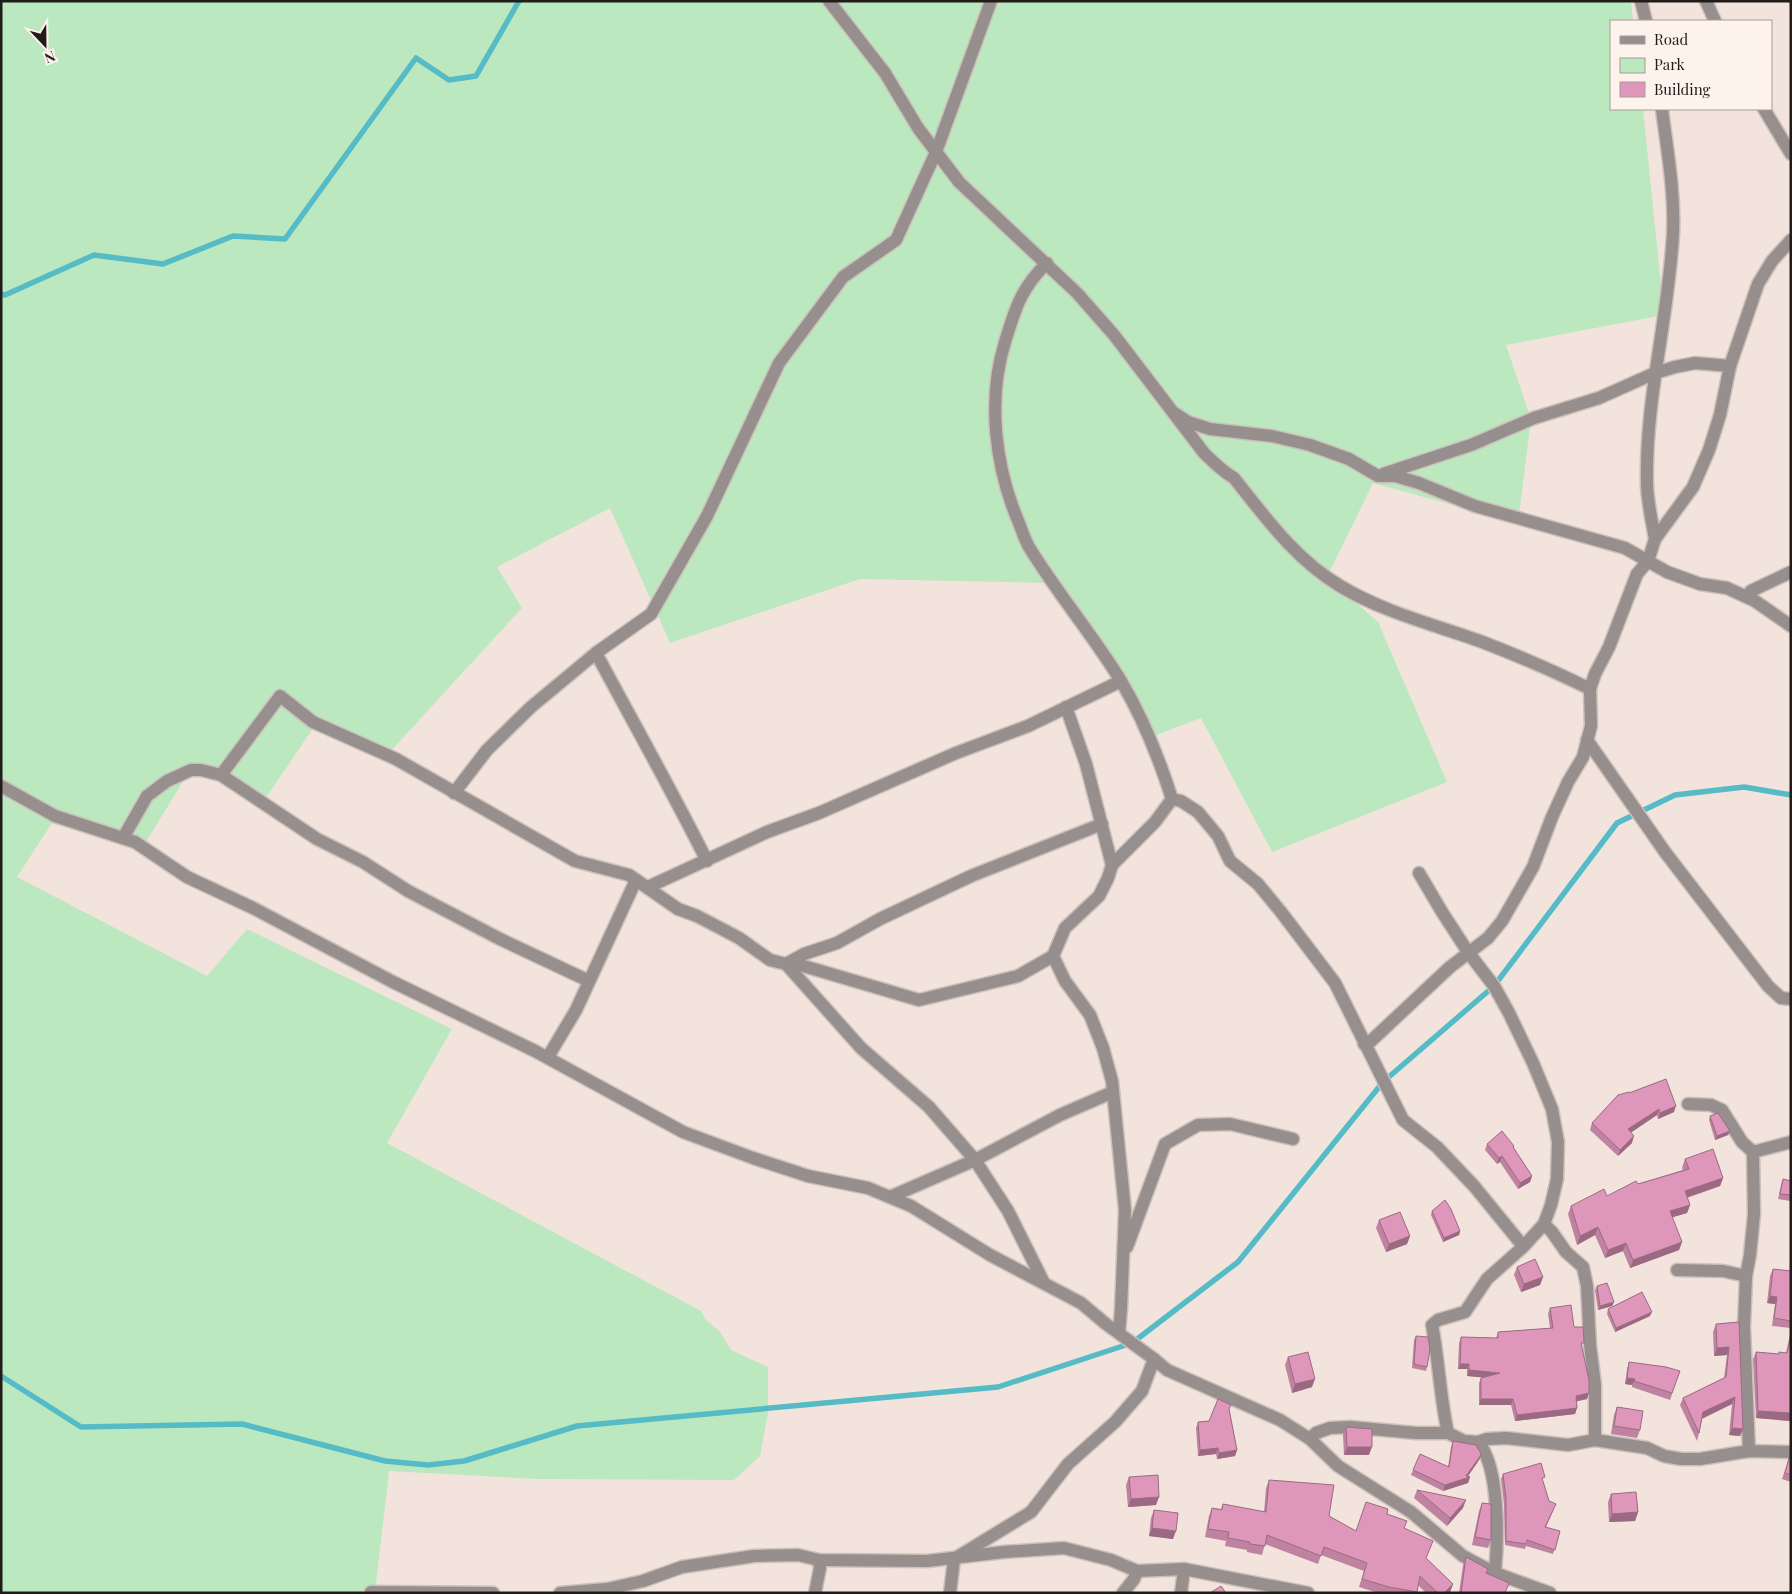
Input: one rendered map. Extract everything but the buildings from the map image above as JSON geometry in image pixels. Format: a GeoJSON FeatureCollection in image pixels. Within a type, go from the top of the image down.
{"type":"FeatureCollection","features":[{"type":"Feature","properties":{"kind":"street"},"geometry":{"type":"LineString","coordinates":[[829,1],[885,73],[918,128],[959,182],[1047,263],[1076,293],[1114,335],[1204,453],[1217,466],[1234,478],[1293,550],[1339,585],[1372,603],[1534,662],[1590,689]]}},
{"type":"Feature","properties":{"kind":"street"},"geometry":{"type":"LineString","coordinates":[[454,793],[487,750],[531,707],[596,653],[651,614],[707,516],[779,363],[843,277],[896,240],[936,152],[991,1]]}},
{"type":"Feature","properties":{"kind":"street"},"geometry":{"type":"LineString","coordinates":[[1641,1],[1646,20]]}},
{"type":"Feature","properties":{"kind":"street"},"geometry":{"type":"LineString","coordinates":[[1706,1],[1715,20]]}},
{"type":"Feature","properties":{"kind":"street"},"geometry":{"type":"LineString","coordinates":[[1655,539],[1646,484],[1650,412],[1667,295],[1673,232],[1670,177],[1662,110]]}},
{"type":"Feature","properties":{"kind":"street"},"geometry":{"type":"LineString","coordinates":[[1765,110],[1791,154]]}},
{"type":"Feature","properties":{"kind":"street"},"geometry":{"type":"LineString","coordinates":[[1364,1044],[1371,1041],[1450,967],[1488,938],[1502,921],[1533,867],[1556,808],[1568,782],[1583,757],[1591,726],[1590,689],[1637,574],[1648,561],[1655,539],[1693,487],[1709,450],[1720,415],[1730,366],[1758,284],[1772,261],[1791,240]]}},
{"type":"Feature","properties":{"kind":"street"},"geometry":{"type":"LineString","coordinates":[[1047,263],[1033,277],[1016,307],[999,360],[995,401],[998,448],[1008,497],[1028,546],[1121,681],[1159,758],[1172,799]]}},
{"type":"Feature","properties":{"kind":"street"},"geometry":{"type":"LineString","coordinates":[[1378,476],[1471,445],[1534,418],[1599,398],[1655,373],[1695,363],[1730,366]]}},
{"type":"Feature","properties":{"kind":"street"},"geometry":{"type":"LineString","coordinates":[[1175,414],[1188,422],[1210,429],[1272,436],[1310,445],[1348,459],[1378,476],[1395,476],[1419,483],[1475,506],[1625,548],[1667,572],[1700,584],[1727,588],[1747,597],[1762,605],[1791,626]]}},
{"type":"Feature","properties":{"kind":"street"},"geometry":{"type":"LineString","coordinates":[[1747,597],[1751,591],[1791,572]]}},
{"type":"Feature","properties":{"kind":"street"},"geometry":{"type":"LineString","coordinates":[[596,653],[685,816],[707,861]]}},
{"type":"Feature","properties":{"kind":"street"},"geometry":{"type":"LineString","coordinates":[[648,888],[767,832],[819,813],[956,754],[1028,726],[1121,681]]}},
{"type":"Feature","properties":{"kind":"street"},"geometry":{"type":"LineString","coordinates":[[221,775],[280,696],[313,722],[396,759],[575,861],[629,875],[678,909],[697,916],[739,938],[770,960],[788,963],[919,1000],[1018,976],[1053,956],[1065,928],[1099,896],[1112,865],[1155,822],[1172,799]]}},
{"type":"Feature","properties":{"kind":"street"},"geometry":{"type":"LineString","coordinates":[[1066,707],[1086,764],[1112,865]]}},
{"type":"Feature","properties":{"kind":"street"},"geometry":{"type":"LineString","coordinates":[[1587,740],[1665,852],[1768,986],[1781,998],[1791,999]]}},
{"type":"Feature","properties":{"kind":"street"},"geometry":{"type":"LineString","coordinates":[[123,838],[146,796],[166,781],[191,770],[201,770],[221,775],[318,839],[362,862],[408,891],[500,939],[589,981]]}},
{"type":"Feature","properties":{"kind":"street"},"geometry":{"type":"LineString","coordinates":[[1,786],[55,816],[135,842],[187,877],[253,908],[393,982],[548,1058],[683,1132],[808,1176],[868,1188],[911,1206],[990,1255],[1081,1303],[1167,1370],[1280,1420],[1310,1439],[1338,1466],[1411,1512],[1463,1556],[1495,1572],[1550,1593]]}},
{"type":"Feature","properties":{"kind":"street"},"geometry":{"type":"LineString","coordinates":[[1172,799],[1181,801],[1198,812],[1218,836],[1230,861],[1258,884],[1335,983],[1403,1120],[1437,1147],[1474,1186],[1523,1246]]}},
{"type":"Feature","properties":{"kind":"street"},"geometry":{"type":"LineString","coordinates":[[788,963],[804,954],[837,943],[880,919],[971,876],[1102,824]]}},
{"type":"Feature","properties":{"kind":"street"},"geometry":{"type":"LineString","coordinates":[[1419,873],[1468,952],[1494,986],[1509,1013],[1552,1109],[1558,1142],[1557,1179],[1544,1224],[1487,1279],[1465,1312],[1438,1320],[1432,1325],[1448,1433]]}},
{"type":"Feature","properties":{"kind":"street"},"geometry":{"type":"LineString","coordinates":[[548,1058],[576,1010],[636,880]]}},
{"type":"Feature","properties":{"kind":"street"},"geometry":{"type":"LineString","coordinates":[[1053,956],[1065,981],[1090,1015],[1103,1048],[1112,1081],[1125,1210],[1119,1333]]}},
{"type":"Feature","properties":{"kind":"street"},"geometry":{"type":"LineString","coordinates":[[788,963],[861,1048],[929,1107],[974,1160],[1008,1211],[1044,1284]]}},
{"type":"Feature","properties":{"kind":"street"},"geometry":{"type":"LineString","coordinates":[[890,1198],[974,1160],[1060,1115],[1113,1092]]}},
{"type":"Feature","properties":{"kind":"street"},"geometry":{"type":"LineString","coordinates":[[1688,1104],[1711,1105],[1722,1110],[1742,1142],[1753,1152],[1754,1214],[1746,1276],[1745,1366],[1750,1451]]}},
{"type":"Feature","properties":{"kind":"street"},"geometry":{"type":"LineString","coordinates":[[1123,1257],[1165,1144],[1198,1125],[1230,1124],[1294,1139]]}},
{"type":"Feature","properties":{"kind":"street"},"geometry":{"type":"LineString","coordinates":[[1753,1152],[1791,1142]]}},
{"type":"Feature","properties":{"kind":"street"},"geometry":{"type":"LineString","coordinates":[[1544,1224],[1566,1252],[1583,1266],[1587,1286],[1590,1345],[1595,1385],[1595,1440]]}},
{"type":"Feature","properties":{"kind":"street"},"geometry":{"type":"LineString","coordinates":[[1677,1270],[1724,1271],[1746,1276]]}},
{"type":"Feature","properties":{"kind":"street"},"geometry":{"type":"LineString","coordinates":[[954,1559],[1031,1512],[1068,1464],[1115,1422],[1142,1391],[1154,1359]]}},
{"type":"Feature","properties":{"kind":"street"},"geometry":{"type":"LineString","coordinates":[[1310,1439],[1316,1433],[1330,1428],[1350,1426],[1416,1433],[1448,1433],[1464,1441],[1478,1442],[1487,1439],[1506,1438],[1568,1445],[1595,1440],[1647,1448],[1664,1456],[1681,1459],[1700,1459],[1750,1451],[1791,1452]]}},
{"type":"Feature","properties":{"kind":"street"},"geometry":{"type":"LineString","coordinates":[[1478,1442],[1483,1447],[1488,1461],[1495,1495],[1498,1525],[1495,1572]]}},
{"type":"Feature","properties":{"kind":"street"},"geometry":{"type":"LineString","coordinates":[[560,1593],[608,1591],[682,1567],[754,1556],[798,1555],[819,1560],[926,1561],[1004,1552],[1064,1548],[1111,1560],[1138,1571],[1184,1568],[1308,1593]]}},
{"type":"Feature","properties":{"kind":"street"},"geometry":{"type":"LineString","coordinates":[[950,1593],[954,1559]]}},
{"type":"Feature","properties":{"kind":"street"},"geometry":{"type":"LineString","coordinates":[[815,1593],[820,1568],[819,1560]]}},
{"type":"Feature","properties":{"kind":"street"},"geometry":{"type":"LineString","coordinates":[[1180,1593],[1184,1568]]}},
{"type":"Feature","properties":{"kind":"street"},"geometry":{"type":"LineString","coordinates":[[1123,1593],[1138,1571]]}},
{"type":"Feature","properties":{"kind":"street"},"geometry":{"type":"LineString","coordinates":[[371,1592],[493,1593]]}},
{"type":"Feature","properties":{"kind":"green space"},"geometry":{"type":"Polygon","coordinates":[[[1,1],[1631,1],[1633,20],[1610,20],[1610,110],[1643,110],[1664,315],[1506,345],[1531,419],[1518,523],[1373,483],[1327,577],[1378,622],[1447,782],[1272,852],[1201,718],[1151,737],[1049,583],[860,579],[670,643],[610,508],[497,567],[522,608],[389,753],[314,727],[267,796],[190,770],[143,847],[57,815],[17,877],[207,976],[247,929],[452,1029],[387,1143],[701,1311],[706,1320],[720,1332],[731,1350],[768,1367],[768,1413],[760,1456],[734,1480],[537,1479],[389,1471],[375,1593],[1,1593],[1,1]]]}},
{"type":"Feature","properties":{"kind":"waterway"},"geometry":{"type":"LineString","coordinates":[[1,294],[5,295],[94,255],[163,264],[233,236],[285,239],[416,58],[449,80],[476,76],[519,1]]}},
{"type":"Feature","properties":{"kind":"waterway"},"geometry":{"type":"LineString","coordinates":[[1,1376],[81,1427],[242,1424],[385,1461],[428,1465],[464,1461],[577,1426],[998,1387],[1132,1343],[1238,1262],[1383,1082],[1494,986],[1617,823],[1675,795],[1744,787],[1791,795]]}}]}
